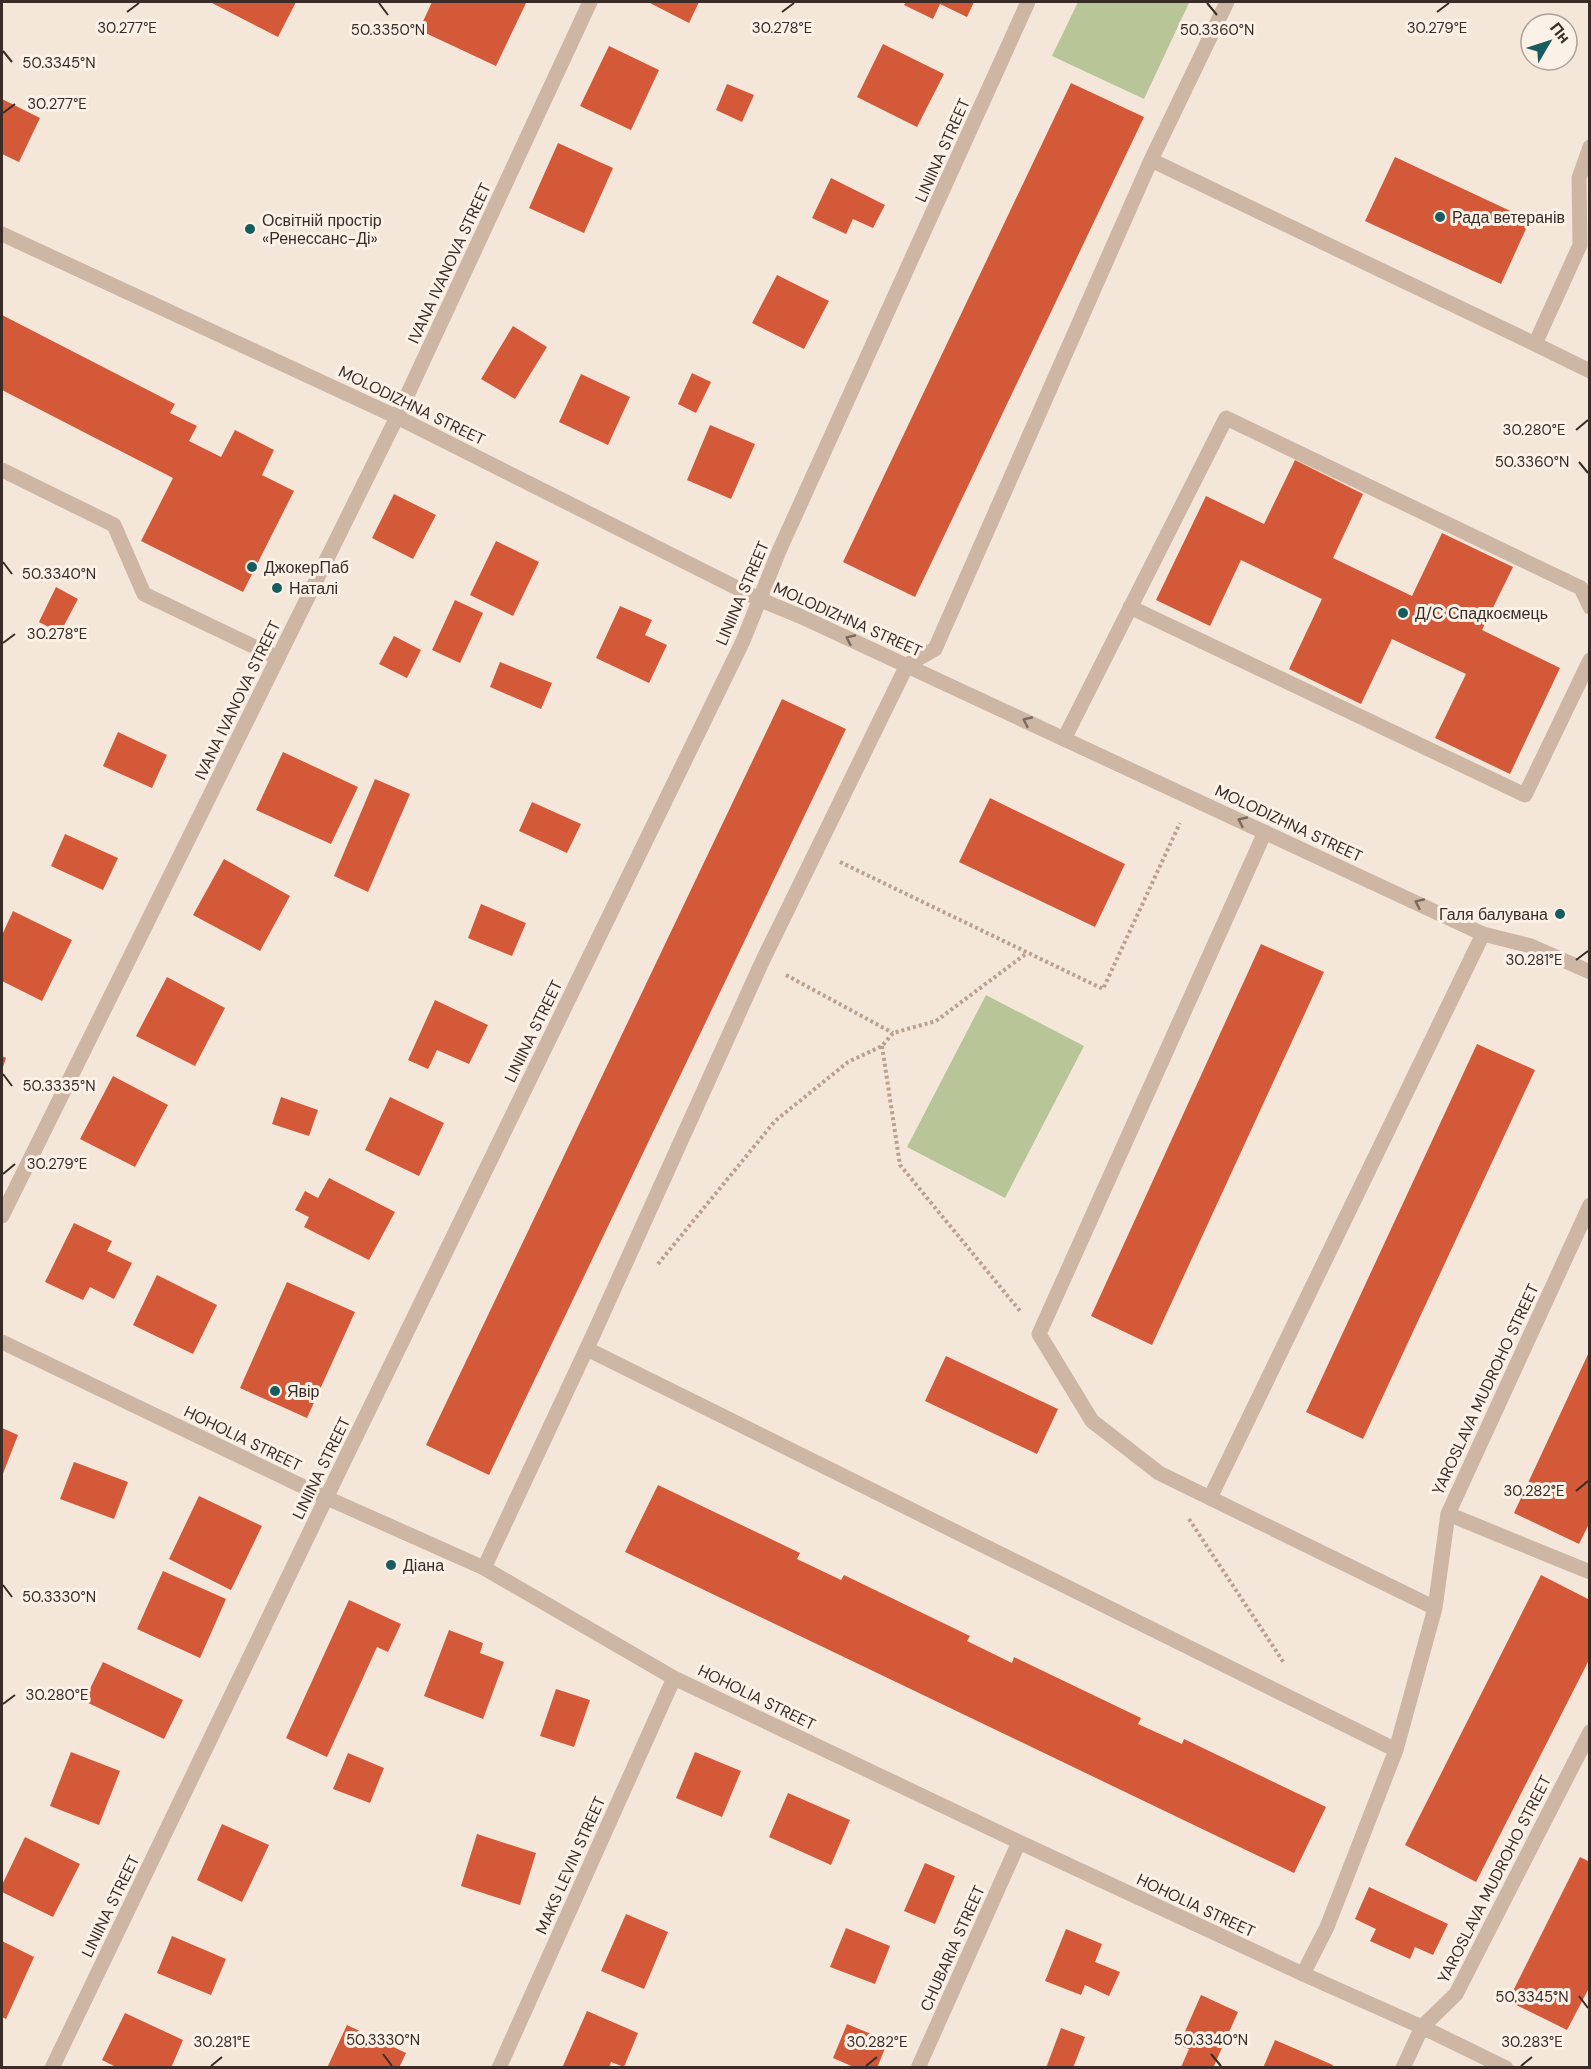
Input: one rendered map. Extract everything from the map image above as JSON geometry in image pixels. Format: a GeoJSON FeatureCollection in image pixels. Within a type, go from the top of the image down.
{"type":"FeatureCollection","features":[{"type":"Feature","properties":{"kind":"street","name":"IVANA IVANOVA STREET"},"geometry":{"type":"LineString","coordinates":[[2,1216],[397,417],[590,2]]}},
{"type":"Feature","properties":{"kind":"street","name":"LINIINA STREET"},"geometry":{"type":"LineString","coordinates":[[52,2067],[743,641],[784,540],[1028,2]]}},
{"type":"Feature","properties":{"kind":"street"},"geometry":{"type":"LineString","coordinates":[[484,1568],[587,1348],[762,962],[816,850],[907,665],[935,649],[1151,160],[1227,2]]}},
{"type":"Feature","properties":{"kind":"street"},"geometry":{"type":"LineString","coordinates":[[1534,344],[1580,245],[1584,204],[1579,178],[1590,147]]}},
{"type":"Feature","properties":{"kind":"street"},"geometry":{"type":"LineString","coordinates":[[1151,160],[1590,371]]}},
{"type":"Feature","properties":{"kind":"street","name":"MOLODIZHNA STREET"},"geometry":{"type":"LineString","coordinates":[[2,234],[397,417],[759,599],[907,665],[1484,934],[1531,946],[1590,972]]}},
{"type":"Feature","properties":{"kind":"street"},"geometry":{"type":"LineString","coordinates":[[1064,739],[1226,418],[1581,588],[1590,607]]}},
{"type":"Feature","properties":{"kind":"street"},"geometry":{"type":"LineString","coordinates":[[2,470],[114,525],[144,594],[278,658]]}},
{"type":"Feature","properties":{"kind":"street"},"geometry":{"type":"LineString","coordinates":[[1130,607],[1525,795],[1590,660]]}},
{"type":"Feature","properties":{"kind":"street"},"geometry":{"type":"LineString","coordinates":[[1265,832],[1039,1334],[1092,1421],[1159,1473],[1435,1608]]}},
{"type":"Feature","properties":{"kind":"street"},"geometry":{"type":"LineString","coordinates":[[1210,1498],[1484,934]]}},
{"type":"Feature","properties":{"kind":"street","name":"YAROSLAVA MUDROHO STREET"},"geometry":{"type":"LineString","coordinates":[[1590,1205],[1448,1514],[1590,1572]]}},
{"type":"Feature","properties":{"kind":"street","name":"HOHOLIA STREET"},"geometry":{"type":"LineString","coordinates":[[2,1342],[327,1498],[484,1568],[674,1678],[1019,1842],[1506,2067]]}},
{"type":"Feature","properties":{"kind":"street"},"geometry":{"type":"LineString","coordinates":[[587,1348],[1396,1749]]}},
{"type":"Feature","properties":{"kind":"street"},"geometry":{"type":"LineString","coordinates":[[1303,1974],[1327,1927],[1396,1749],[1435,1608],[1448,1514]]}},
{"type":"Feature","properties":{"kind":"street","name":"MAKS LEVIN STREET"},"geometry":{"type":"LineString","coordinates":[[499,2067],[674,1678]]}},
{"type":"Feature","properties":{"kind":"street","name":"YAROSLAVA MUDROHO STREET"},"geometry":{"type":"LineString","coordinates":[[1403,2067],[1422,2027],[1456,1994],[1590,1732]]}},
{"type":"Feature","properties":{"kind":"street","name":"CHUBARIA STREET"},"geometry":{"type":"LineString","coordinates":[[918,2067],[1019,1842]]}},
{"type":"Feature","properties":{"kind":"path"},"geometry":{"type":"LineString","coordinates":[[816,850],[1103,989],[1191,798]]}},
{"type":"Feature","properties":{"kind":"path"},"geometry":{"type":"LineString","coordinates":[[657,1265],[775,1121],[848,1062],[882,1046],[894,1033],[936,1021],[1027,953]]}},
{"type":"Feature","properties":{"kind":"path"},"geometry":{"type":"LineString","coordinates":[[762,962],[894,1033]]}},
{"type":"Feature","properties":{"kind":"path"},"geometry":{"type":"LineString","coordinates":[[882,1046],[900,1166],[1039,1334]]}},
{"type":"Feature","properties":{"kind":"path"},"geometry":{"type":"LineString","coordinates":[[1185,1512],[1288,1670]]}},
{"type":"Feature","properties":{"kind":"green space"},"geometry":{"type":"Polygon","coordinates":[[[1078,2],[1189,3],[1144,99],[1052,56],[1078,2]]]}},
{"type":"Feature","properties":{"kind":"green space"},"geometry":{"type":"Polygon","coordinates":[[[986,995],[1084,1046],[1005,1198],[907,1147],[986,995]]]}},
{"type":"Feature","properties":{"kind":"building"},"geometry":{"type":"Polygon","coordinates":[[[210,2],[296,2],[278,37],[210,2]]]}},
{"type":"Feature","properties":{"kind":"building"},"geometry":{"type":"Polygon","coordinates":[[[432,2],[526,3],[496,66],[419,30],[432,2]]]}},
{"type":"Feature","properties":{"kind":"building"},"geometry":{"type":"Polygon","coordinates":[[[648,2],[699,2],[689,23],[648,2]]]}},
{"type":"Feature","properties":{"kind":"building"},"geometry":{"type":"Polygon","coordinates":[[[906,2],[974,2],[967,17],[940,4],[933,19],[904,5],[906,2]]]}},
{"type":"Feature","properties":{"kind":"building"},"geometry":{"type":"Polygon","coordinates":[[[883,44],[944,74],[917,127],[857,97],[883,44]]]}},
{"type":"Feature","properties":{"kind":"building"},"geometry":{"type":"Polygon","coordinates":[[[609,46],[659,70],[631,130],[580,106],[609,46]]]}},
{"type":"Feature","properties":{"kind":"building"},"geometry":{"type":"Polygon","coordinates":[[[1071,83],[1144,117],[915,597],[843,562],[1071,83]]]}},
{"type":"Feature","properties":{"kind":"building"},"geometry":{"type":"Polygon","coordinates":[[[727,84],[754,95],[742,122],[716,110],[727,84]]]}},
{"type":"Feature","properties":{"kind":"building"},"geometry":{"type":"Polygon","coordinates":[[[2,99],[40,118],[19,162],[2,154],[2,99]]]}},
{"type":"Feature","properties":{"kind":"building"},"geometry":{"type":"Polygon","coordinates":[[[558,143],[613,168],[584,233],[529,208],[558,143]]]}},
{"type":"Feature","properties":{"kind":"building"},"geometry":{"type":"Polygon","coordinates":[[[1395,157],[1530,220],[1501,284],[1365,221],[1395,157]]]}},
{"type":"Feature","properties":{"kind":"building"},"geometry":{"type":"Polygon","coordinates":[[[831,178],[885,205],[873,228],[853,219],[846,234],[812,218],[831,178]]]}},
{"type":"Feature","properties":{"kind":"building"},"geometry":{"type":"Polygon","coordinates":[[[777,275],[829,301],[804,349],[752,323],[777,275]]]}},
{"type":"Feature","properties":{"kind":"building"},"geometry":{"type":"Polygon","coordinates":[[[2,315],[175,404],[170,413],[197,426],[189,441],[221,457],[235,430],[274,450],[262,475],[294,491],[243,592],[141,541],[173,478],[2,390],[2,315]]]}},
{"type":"Feature","properties":{"kind":"building"},"geometry":{"type":"Polygon","coordinates":[[[513,326],[547,347],[515,399],[481,379],[513,326]]]}},
{"type":"Feature","properties":{"kind":"building"},"geometry":{"type":"Polygon","coordinates":[[[692,373],[711,382],[696,413],[678,404],[692,373]]]}},
{"type":"Feature","properties":{"kind":"building"},"geometry":{"type":"Polygon","coordinates":[[[581,374],[630,397],[608,445],[559,422],[581,374]]]}},
{"type":"Feature","properties":{"kind":"building"},"geometry":{"type":"Polygon","coordinates":[[[710,425],[755,444],[731,499],[687,480],[710,425]]]}},
{"type":"Feature","properties":{"kind":"building","name":"Д/С Спадкоємець"},"geometry":{"type":"Polygon","coordinates":[[[1295,460],[1363,494],[1333,558],[1412,596],[1442,533],[1513,567],[1482,630],[1560,668],[1510,774],[1435,738],[1466,674],[1392,639],[1361,704],[1289,669],[1322,599],[1241,560],[1210,626],[1156,600],[1206,496],[1264,524],[1295,460]]]}},
{"type":"Feature","properties":{"kind":"building"},"geometry":{"type":"Polygon","coordinates":[[[394,494],[436,515],[413,559],[372,538],[394,494]]]}},
{"type":"Feature","properties":{"kind":"building"},"geometry":{"type":"Polygon","coordinates":[[[496,541],[539,562],[513,616],[470,595],[496,541]]]}},
{"type":"Feature","properties":{"kind":"building"},"geometry":{"type":"Polygon","coordinates":[[[56,587],[78,599],[60,633],[39,622],[56,587]]]}},
{"type":"Feature","properties":{"kind":"building"},"geometry":{"type":"Polygon","coordinates":[[[455,600],[483,613],[460,663],[432,650],[455,600]]]}},
{"type":"Feature","properties":{"kind":"building"},"geometry":{"type":"Polygon","coordinates":[[[620,606],[652,620],[645,635],[667,645],[649,683],[596,658],[620,606]]]}},
{"type":"Feature","properties":{"kind":"building"},"geometry":{"type":"Polygon","coordinates":[[[394,636],[421,650],[407,678],[379,664],[394,636]]]}},
{"type":"Feature","properties":{"kind":"building"},"geometry":{"type":"Polygon","coordinates":[[[500,662],[552,683],[541,709],[490,687],[500,662]]]}},
{"type":"Feature","properties":{"kind":"building"},"geometry":{"type":"Polygon","coordinates":[[[782,699],[846,729],[489,1475],[426,1445],[782,699]]]}},
{"type":"Feature","properties":{"kind":"building"},"geometry":{"type":"Polygon","coordinates":[[[118,732],[167,755],[152,788],[103,766],[118,732]]]}},
{"type":"Feature","properties":{"kind":"building"},"geometry":{"type":"Polygon","coordinates":[[[283,752],[358,787],[331,844],[256,810],[283,752]]]}},
{"type":"Feature","properties":{"kind":"building"},"geometry":{"type":"Polygon","coordinates":[[[375,779],[410,794],[368,892],[334,876],[375,779]]]}},
{"type":"Feature","properties":{"kind":"building"},"geometry":{"type":"Polygon","coordinates":[[[990,798],[1125,864],[1095,927],[959,862],[990,798]]]}},
{"type":"Feature","properties":{"kind":"building"},"geometry":{"type":"Polygon","coordinates":[[[532,802],[581,824],[567,853],[519,831],[532,802]]]}},
{"type":"Feature","properties":{"kind":"building"},"geometry":{"type":"Polygon","coordinates":[[[65,834],[118,858],[103,890],[51,866],[65,834]]]}},
{"type":"Feature","properties":{"kind":"building"},"geometry":{"type":"Polygon","coordinates":[[[224,859],[290,896],[260,951],[193,915],[224,859]]]}},
{"type":"Feature","properties":{"kind":"building"},"geometry":{"type":"Polygon","coordinates":[[[481,904],[526,923],[512,956],[468,938],[481,904]]]}},
{"type":"Feature","properties":{"kind":"building"},"geometry":{"type":"Polygon","coordinates":[[[13,911],[72,940],[42,1001],[2,981],[2,935],[13,911]]]}},
{"type":"Feature","properties":{"kind":"building"},"geometry":{"type":"Polygon","coordinates":[[[1261,944],[1324,972],[1152,1345],[1091,1316],[1261,944]]]}},
{"type":"Feature","properties":{"kind":"building"},"geometry":{"type":"Polygon","coordinates":[[[167,977],[225,1008],[195,1066],[136,1036],[167,977]]]}},
{"type":"Feature","properties":{"kind":"building"},"geometry":{"type":"Polygon","coordinates":[[[435,1000],[488,1025],[469,1064],[437,1050],[428,1069],[408,1060],[435,1000]]]}},
{"type":"Feature","properties":{"kind":"building"},"geometry":{"type":"Polygon","coordinates":[[[1477,1044],[1535,1070],[1363,1439],[1306,1412],[1477,1044]]]}},
{"type":"Feature","properties":{"kind":"building"},"geometry":{"type":"Polygon","coordinates":[[[2,1056],[6,1058],[2,1070],[2,1056]]]}},
{"type":"Feature","properties":{"kind":"building"},"geometry":{"type":"Polygon","coordinates":[[[113,1076],[168,1105],[135,1167],[80,1139],[113,1076]]]}},
{"type":"Feature","properties":{"kind":"building"},"geometry":{"type":"Polygon","coordinates":[[[281,1097],[318,1110],[309,1136],[272,1124],[281,1097]]]}},
{"type":"Feature","properties":{"kind":"building"},"geometry":{"type":"Polygon","coordinates":[[[390,1097],[444,1123],[419,1176],[365,1150],[390,1097]]]}},
{"type":"Feature","properties":{"kind":"building"},"geometry":{"type":"Polygon","coordinates":[[[329,1178],[395,1212],[369,1260],[304,1227],[309,1217],[295,1210],[305,1191],[318,1198],[329,1178]]]}},
{"type":"Feature","properties":{"kind":"building"},"geometry":{"type":"Polygon","coordinates":[[[74,1223],[112,1241],[107,1251],[132,1263],[114,1299],[90,1287],[83,1300],[45,1282],[74,1223]]]}},
{"type":"Feature","properties":{"kind":"building"},"geometry":{"type":"Polygon","coordinates":[[[157,1275],[217,1305],[193,1354],[133,1325],[157,1275]]]}},
{"type":"Feature","properties":{"kind":"building"},"geometry":{"type":"Polygon","coordinates":[[[287,1282],[355,1312],[307,1418],[240,1388],[287,1282]]]}},
{"type":"Feature","properties":{"kind":"building"},"geometry":{"type":"Polygon","coordinates":[[[1590,1350],[1590,1522],[1579,1544],[1514,1513],[1590,1350]]]}},
{"type":"Feature","properties":{"kind":"building"},"geometry":{"type":"Polygon","coordinates":[[[946,1356],[1058,1409],[1037,1454],[925,1401],[946,1356]]]}},
{"type":"Feature","properties":{"kind":"building"},"geometry":{"type":"Polygon","coordinates":[[[2,1428],[18,1435],[2,1476],[2,1428]]]}},
{"type":"Feature","properties":{"kind":"building"},"geometry":{"type":"Polygon","coordinates":[[[74,1462],[128,1482],[114,1519],[60,1499],[74,1462]]]}},
{"type":"Feature","properties":{"kind":"building"},"geometry":{"type":"Polygon","coordinates":[[[658,1485],[800,1553],[797,1559],[841,1580],[844,1575],[970,1636],[967,1641],[1012,1663],[1014,1657],[1141,1718],[1138,1724],[1182,1744],[1184,1739],[1326,1807],[1294,1873],[625,1552],[658,1485]]]}},
{"type":"Feature","properties":{"kind":"building"},"geometry":{"type":"Polygon","coordinates":[[[199,1496],[262,1526],[231,1590],[169,1559],[199,1496]]]}},
{"type":"Feature","properties":{"kind":"building"},"geometry":{"type":"Polygon","coordinates":[[[163,1571],[226,1599],[200,1658],[137,1629],[163,1571]]]}},
{"type":"Feature","properties":{"kind":"building"},"geometry":{"type":"Polygon","coordinates":[[[1541,1575],[1590,1600],[1590,1658],[1476,1882],[1405,1845],[1541,1575]]]}},
{"type":"Feature","properties":{"kind":"building"},"geometry":{"type":"Polygon","coordinates":[[[349,1600],[401,1624],[388,1652],[377,1647],[327,1757],[286,1738],[349,1600]]]}},
{"type":"Feature","properties":{"kind":"building"},"geometry":{"type":"Polygon","coordinates":[[[449,1630],[483,1643],[480,1653],[504,1662],[483,1719],[424,1696],[449,1630]]]}},
{"type":"Feature","properties":{"kind":"building"},"geometry":{"type":"Polygon","coordinates":[[[103,1662],[183,1700],[164,1739],[84,1701],[103,1662]]]}},
{"type":"Feature","properties":{"kind":"building"},"geometry":{"type":"Polygon","coordinates":[[[556,1689],[590,1700],[574,1747],[540,1736],[556,1689]]]}},
{"type":"Feature","properties":{"kind":"building"},"geometry":{"type":"Polygon","coordinates":[[[71,1752],[120,1771],[99,1825],[50,1806],[71,1752]]]}},
{"type":"Feature","properties":{"kind":"building"},"geometry":{"type":"Polygon","coordinates":[[[695,1752],[741,1771],[722,1817],[676,1798],[695,1752]]]}},
{"type":"Feature","properties":{"kind":"building"},"geometry":{"type":"Polygon","coordinates":[[[348,1753],[384,1768],[370,1803],[333,1789],[348,1753]]]}},
{"type":"Feature","properties":{"kind":"building"},"geometry":{"type":"Polygon","coordinates":[[[788,1793],[850,1820],[831,1865],[769,1837],[788,1793]]]}},
{"type":"Feature","properties":{"kind":"building"},"geometry":{"type":"Polygon","coordinates":[[[222,1824],[269,1845],[242,1902],[197,1880],[222,1824]]]}},
{"type":"Feature","properties":{"kind":"building"},"geometry":{"type":"Polygon","coordinates":[[[477,1834],[536,1853],[520,1905],[461,1886],[477,1834]]]}},
{"type":"Feature","properties":{"kind":"building"},"geometry":{"type":"Polygon","coordinates":[[[25,1837],[80,1864],[53,1917],[2,1892],[2,1885],[25,1837]]]}},
{"type":"Feature","properties":{"kind":"building"},"geometry":{"type":"Polygon","coordinates":[[[1580,1857],[1590,1862],[1590,1986],[1567,2030],[1508,2001],[1580,1857]]]}},
{"type":"Feature","properties":{"kind":"building"},"geometry":{"type":"Polygon","coordinates":[[[925,1863],[955,1876],[935,1924],[904,1911],[925,1863]]]}},
{"type":"Feature","properties":{"kind":"building"},"geometry":{"type":"Polygon","coordinates":[[[1369,1887],[1448,1924],[1433,1955],[1415,1947],[1410,1959],[1370,1941],[1376,1929],[1355,1919],[1369,1887]]]}},
{"type":"Feature","properties":{"kind":"building"},"geometry":{"type":"Polygon","coordinates":[[[626,1914],[668,1932],[644,1989],[601,1971],[626,1914]]]}},
{"type":"Feature","properties":{"kind":"building"},"geometry":{"type":"Polygon","coordinates":[[[846,1928],[890,1946],[875,1984],[830,1967],[846,1928]]]}},
{"type":"Feature","properties":{"kind":"building"},"geometry":{"type":"Polygon","coordinates":[[[1066,1929],[1102,1944],[1095,1962],[1120,1972],[1109,1996],[1085,1985],[1081,1995],[1045,1981],[1066,1929]]]}},
{"type":"Feature","properties":{"kind":"building"},"geometry":{"type":"Polygon","coordinates":[[[172,1936],[226,1959],[211,1995],[157,1973],[172,1936]]]}},
{"type":"Feature","properties":{"kind":"building"},"geometry":{"type":"Polygon","coordinates":[[[2,1941],[34,1957],[6,2019],[2,2017],[2,1941]]]}},
{"type":"Feature","properties":{"kind":"building"},"geometry":{"type":"Polygon","coordinates":[[[1201,1995],[1238,2012],[1213,2068],[1184,2068],[1181,2067],[1189,2049],[1179,2045],[1201,1995]]]}},
{"type":"Feature","properties":{"kind":"building"},"geometry":{"type":"Polygon","coordinates":[[[587,2011],[638,2033],[624,2067],[611,2062],[609,2068],[562,2068],[587,2011]]]}},
{"type":"Feature","properties":{"kind":"building"},"geometry":{"type":"Polygon","coordinates":[[[125,2013],[183,2040],[171,2068],[118,2068],[102,2060],[125,2013]]]}},
{"type":"Feature","properties":{"kind":"building"},"geometry":{"type":"Polygon","coordinates":[[[847,2024],[888,2041],[877,2068],[856,2068],[833,2058],[847,2024]]]}},
{"type":"Feature","properties":{"kind":"building"},"geometry":{"type":"Polygon","coordinates":[[[347,2025],[406,2053],[399,2068],[327,2068],[347,2025]]]}},
{"type":"Feature","properties":{"kind":"building"},"geometry":{"type":"Polygon","coordinates":[[[1061,2028],[1085,2037],[1073,2068],[1046,2068],[1061,2028]]]}},
{"type":"Feature","properties":{"kind":"building"},"geometry":{"type":"Polygon","coordinates":[[[1275,2040],[1333,2065],[1332,2068],[1263,2068],[1275,2040]]]}},
{"type":"Feature","properties":{"kind":"place","name":"Рада ветеранів"},"geometry":{"type":"Point","coordinates":[1440,217]}},
{"type":"Feature","properties":{"kind":"place","name":"Освітній простір «Ренессанс-Ді»"},"geometry":{"type":"Point","coordinates":[250,229]}},
{"type":"Feature","properties":{"kind":"place","name":"ДжокерПаб"},"geometry":{"type":"Point","coordinates":[252,567]}},
{"type":"Feature","properties":{"kind":"place","name":"Наталі"},"geometry":{"type":"Point","coordinates":[277,588]}},
{"type":"Feature","properties":{"kind":"place","name":"Д/С Спадкоємець"},"geometry":{"type":"Point","coordinates":[1403,613]}},
{"type":"Feature","properties":{"kind":"place","name":"Галя балувана"},"geometry":{"type":"Point","coordinates":[1560,914]}},
{"type":"Feature","properties":{"kind":"place","name":"Явір"},"geometry":{"type":"Point","coordinates":[275,1391]}},
{"type":"Feature","properties":{"kind":"place","name":"Діана"},"geometry":{"type":"Point","coordinates":[391,1565]}}]}
